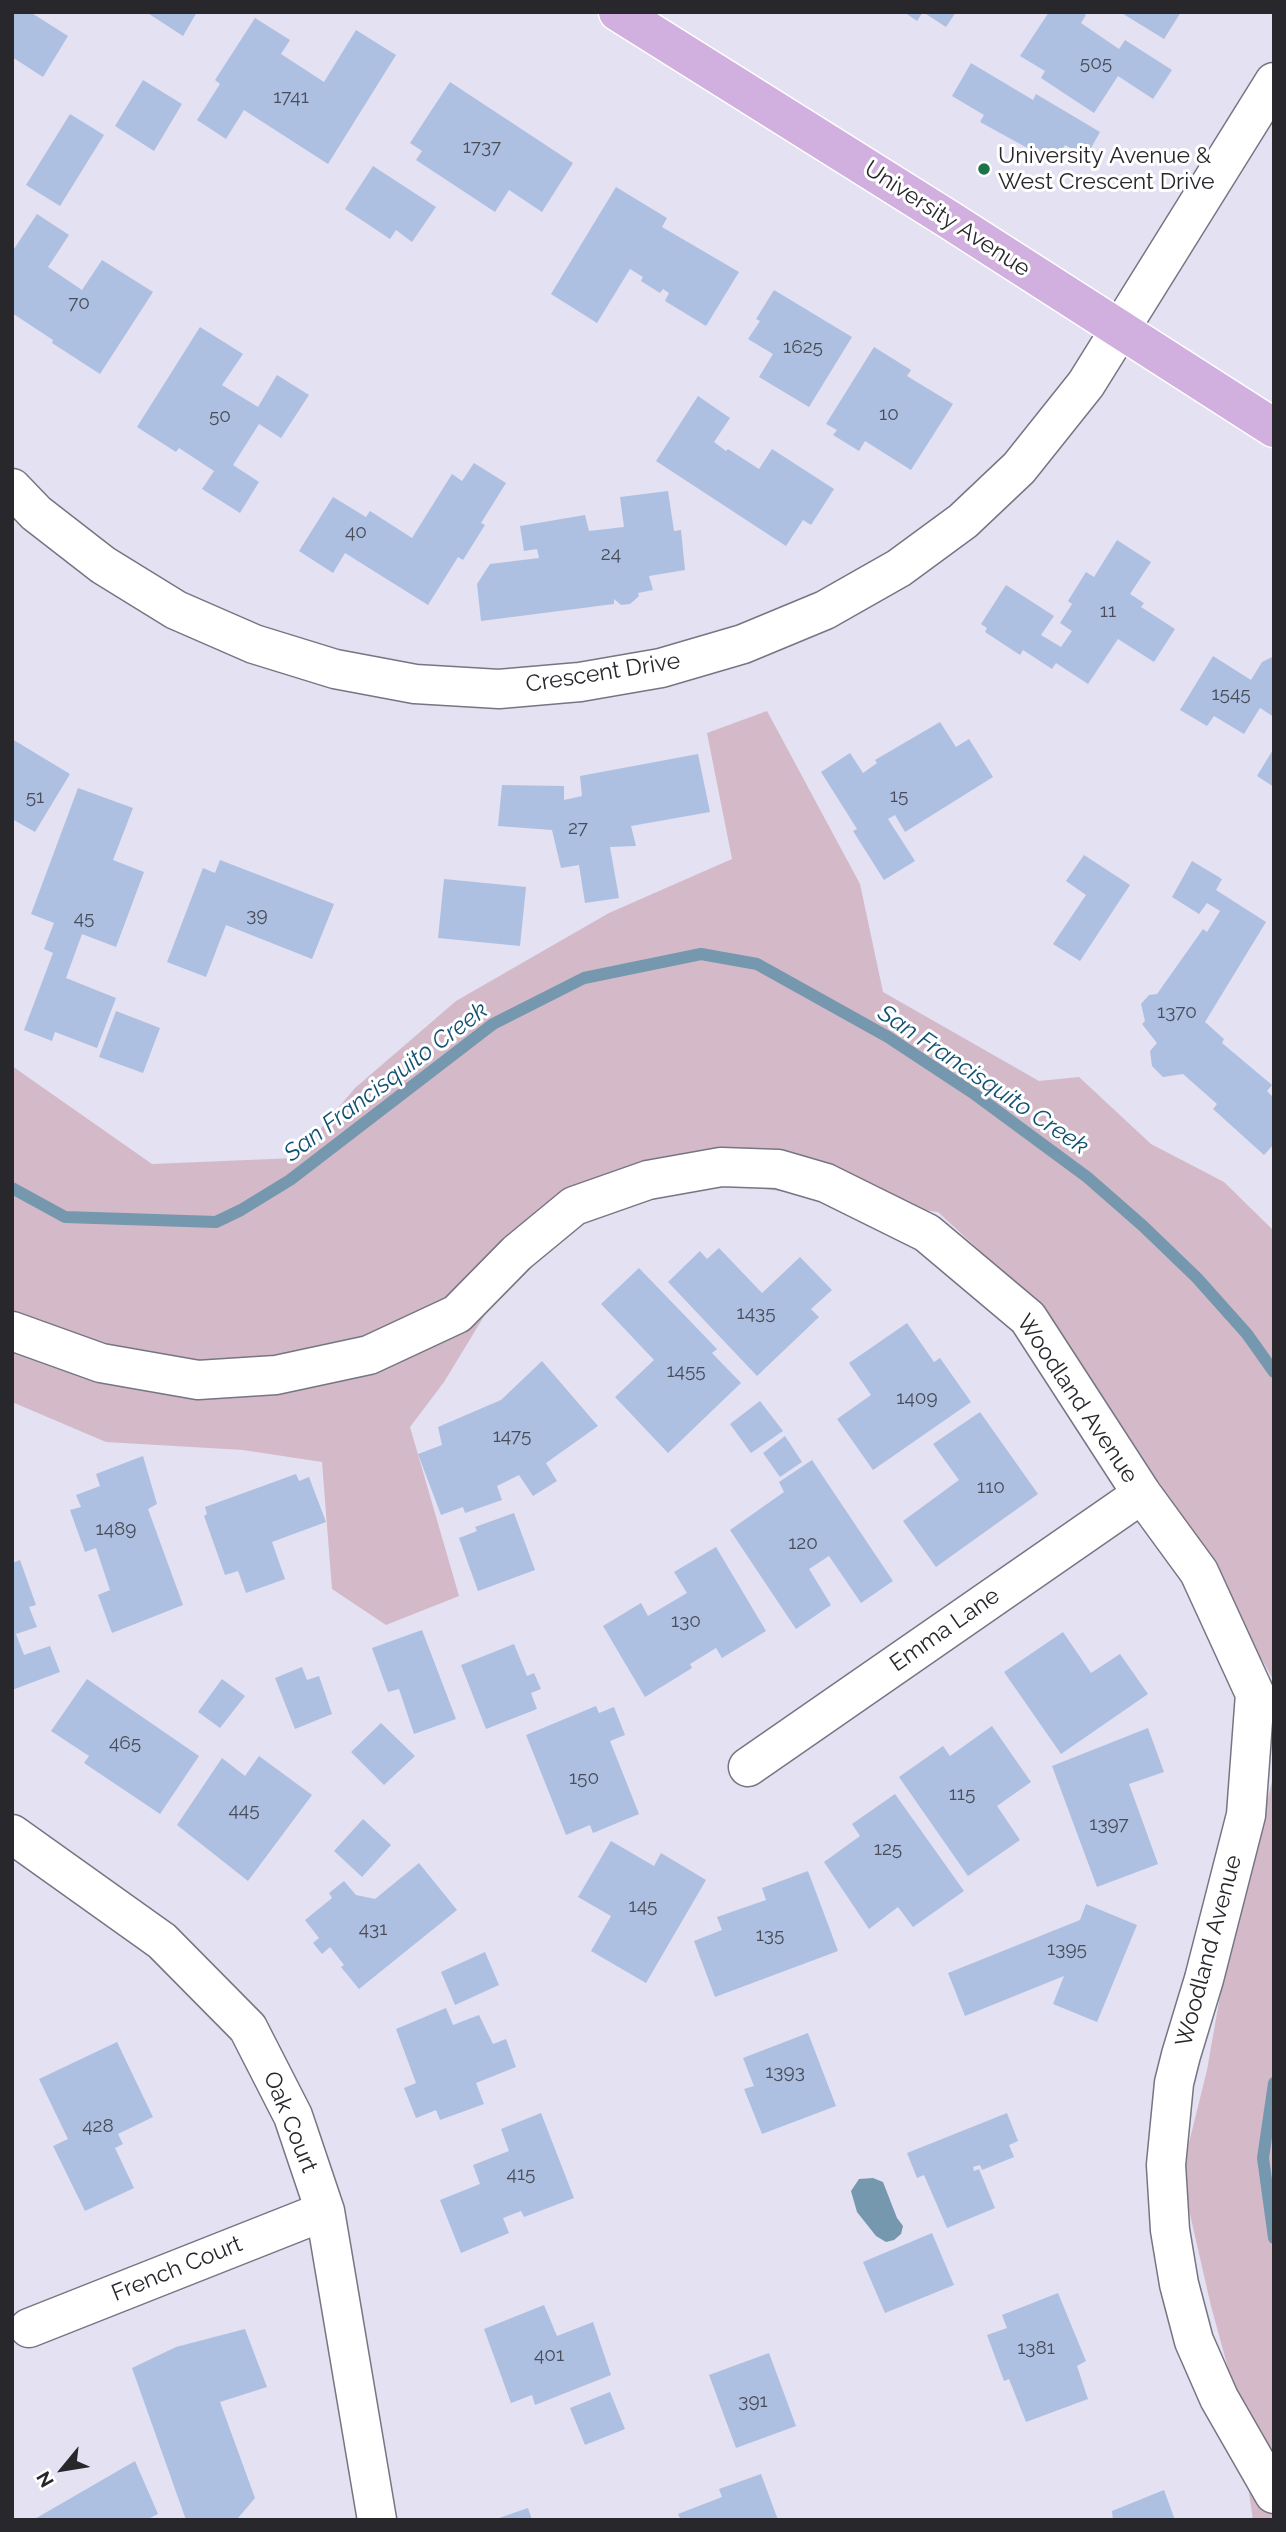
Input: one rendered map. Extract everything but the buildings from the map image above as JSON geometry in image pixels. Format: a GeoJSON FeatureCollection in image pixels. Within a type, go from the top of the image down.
{"type":"FeatureCollection","features":[{"type":"Feature","properties":{"kind":"main road","name":"University Avenue"},"geometry":{"type":"LineString","coordinates":[[618,12],[1274,428]]}},
{"type":"Feature","properties":{"kind":"street","name":"Crescent Drive"},"geometry":{"type":"LineString","coordinates":[[12,488],[36,513],[103,565],[176,610],[254,644],[335,668],[415,684],[499,689],[580,682],[661,668],[743,644],[825,610],[899,568],[963,521],[1019,468],[1086,384],[1274,82]]}},
{"type":"Feature","properties":{"kind":"street","name":"Woodland Avenue"},"geometry":{"type":"LineString","coordinates":[[12,1331],[102,1363],[198,1380],[276,1375],[369,1355],[457,1314],[517,1253],[574,1206],[648,1180],[721,1167],[778,1169],[826,1183],[927,1233],[1028,1318],[1142,1494],[1199,1572],[1255,1694],[1246,1815],[1174,2083],[1166,2165],[1170,2230],[1179,2284],[1194,2341],[1219,2398],[1274,2494]]}},
{"type":"Feature","properties":{"kind":"street","name":"Emma Lane"},"geometry":{"type":"LineString","coordinates":[[748,1767],[1142,1494]]}},
{"type":"Feature","properties":{"kind":"street","name":"Oak Court"},"geometry":{"type":"LineString","coordinates":[[12,1834],[162,1941],[248,2028],[293,2116],[325,2211],[377,2520]]}},
{"type":"Feature","properties":{"kind":"street","name":"French Court"},"geometry":{"type":"LineString","coordinates":[[29,2328],[325,2211]]}},
{"type":"Feature","properties":{"kind":"shaded area"},"geometry":{"type":"Polygon","coordinates":[[[767,711],[860,884],[883,992],[1039,1081],[1079,1077],[1151,1144],[1224,1182],[1274,1231],[1274,2520],[1253,2520],[1234,2390],[1211,2306],[1181,2175],[1207,2070],[1229,1945],[1272,1782],[1273,1679],[1160,1484],[1051,1317],[938,1212],[711,1182],[596,1213],[500,1290],[444,1382],[410,1427],[459,1596],[386,1625],[332,1589],[322,1462],[243,1450],[106,1442],[12,1402],[12,1066],[152,1164],[296,1158],[355,1088],[456,1001],[609,913],[732,859],[707,733],[767,711]]]}},
{"type":"Feature","properties":{"kind":"water"},"geometry":{"type":"Polygon","coordinates":[[[873,2178],[883,2182],[897,2218],[903,2226],[901,2234],[894,2240],[886,2242],[876,2236],[857,2212],[851,2191],[859,2179],[873,2178]]]}},
{"type":"Feature","properties":{"kind":"waterway","name":"San Francisquito Creek"},"geometry":{"type":"LineString","coordinates":[[12,1188],[65,1217],[216,1222],[290,1180],[493,1024],[584,978],[701,954],[757,964],[888,1037],[973,1093],[1087,1177],[1143,1226],[1197,1278],[1247,1334],[1274,1372]]}},
{"type":"Feature","properties":{"kind":"waterway","name":"San Francisquito Creek"},"geometry":{"type":"LineString","coordinates":[[1274,2083],[1263,2158],[1274,2238]]}},
{"type":"Feature","properties":{"kind":"place","name":"University Avenue & West Crescent Drive"},"geometry":{"type":"Point","coordinates":[984,169]}}]}
